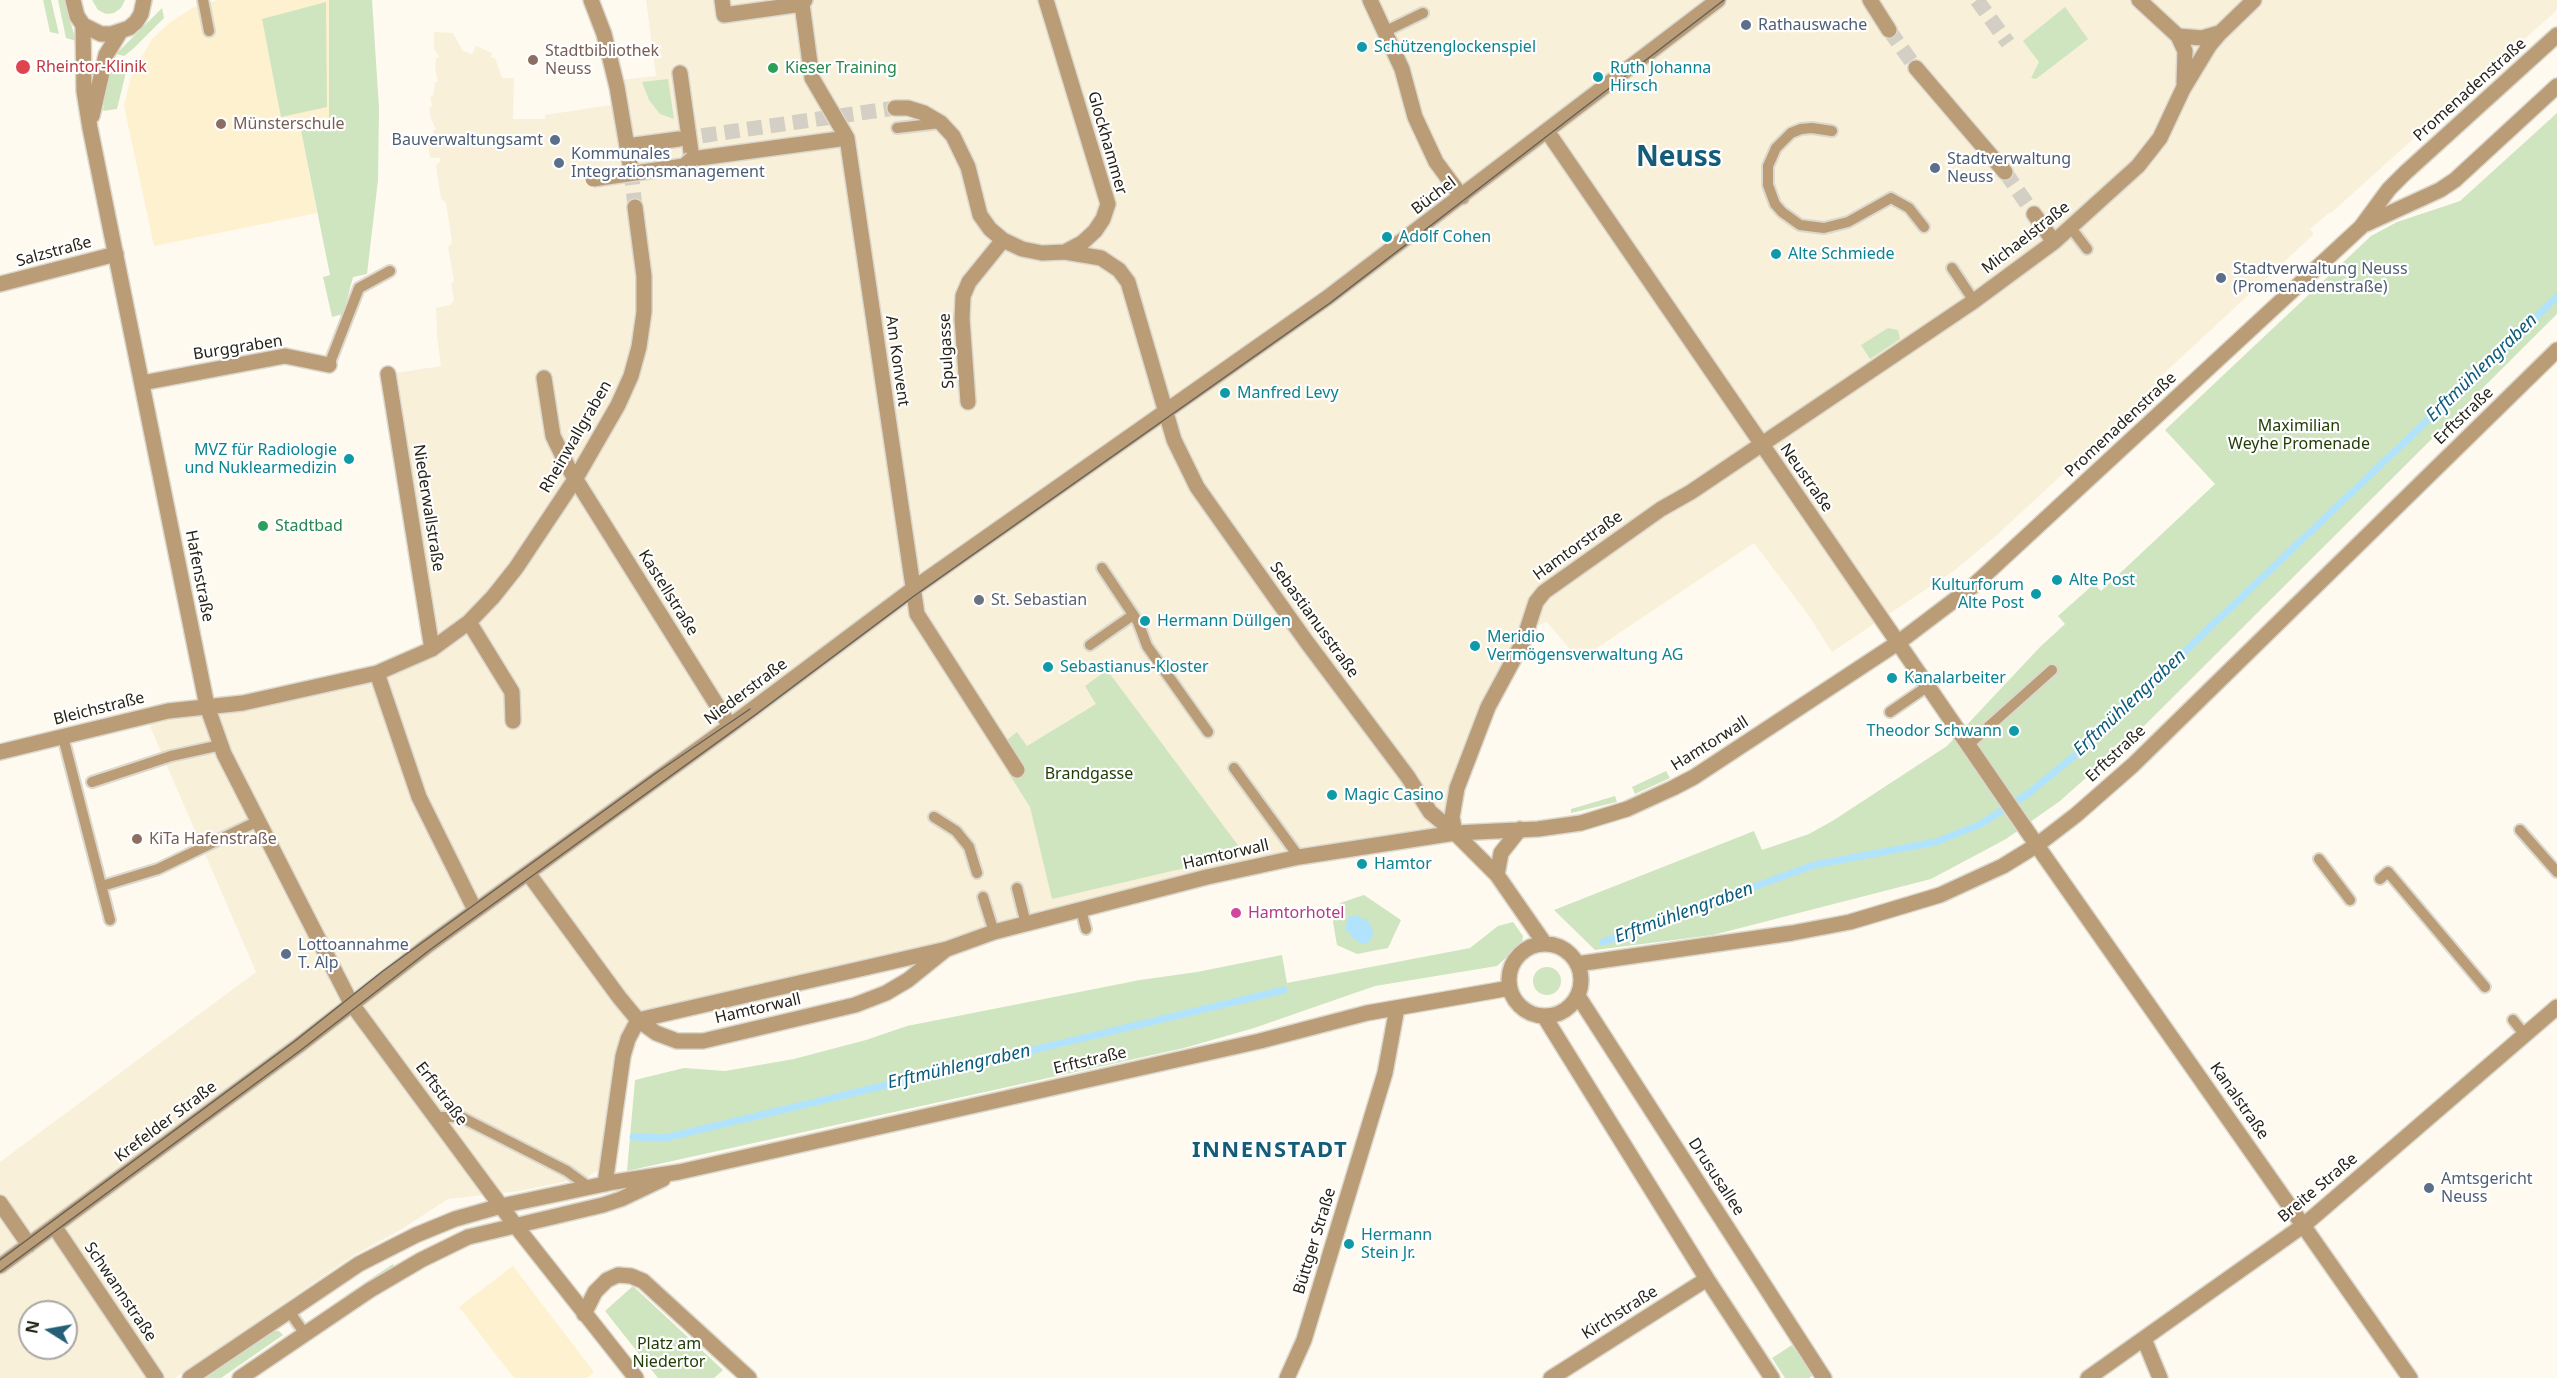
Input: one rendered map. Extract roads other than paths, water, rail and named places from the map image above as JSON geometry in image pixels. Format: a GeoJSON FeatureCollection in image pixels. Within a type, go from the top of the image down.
{"type":"FeatureCollection","features":[{"type":"Feature","properties":{"kind":"street","name":"Hafenstraße"},"geometry":{"type":"LineString","coordinates":[[73,0],[77,16],[83,24],[84,91],[90,128],[207,706],[221,745],[351,1003]]}},
{"type":"Feature","properties":{"kind":"street"},"geometry":{"type":"LineString","coordinates":[[591,0],[609,56],[622,109],[631,170]]}},
{"type":"Feature","properties":{"kind":"street"},"geometry":{"type":"LineString","coordinates":[[722,0],[724,15],[803,2]]}},
{"type":"Feature","properties":{"kind":"street","name":"Glockhammer"},"geometry":{"type":"LineString","coordinates":[[1046,0],[1108,204],[1103,219],[1095,231],[1082,243],[1065,252]]}},
{"type":"Feature","properties":{"kind":"street"},"geometry":{"type":"LineString","coordinates":[[1370,0],[1402,69],[1415,117],[1436,162],[1462,197]]}},
{"type":"Feature","properties":{"kind":"street","name":"Büchel"},"geometry":{"type":"LineString","coordinates":[[1165,413],[1310,311],[1718,0]]}},
{"type":"Feature","properties":{"kind":"street"},"geometry":{"type":"LineString","coordinates":[[1870,0],[1889,30]]}},
{"type":"Feature","properties":{"kind":"street"},"geometry":{"type":"LineString","coordinates":[[2139,0],[2178,36],[2185,51],[2183,88]]}},
{"type":"Feature","properties":{"kind":"street","name":"Michaelstraße"},"geometry":{"type":"LineString","coordinates":[[1760,444],[1974,300],[2071,228],[2139,166],[2160,138],[2183,88],[2220,33],[2254,0]]}},
{"type":"Feature","properties":{"kind":"street","name":"Hafenstraße"},"geometry":{"type":"LineString","coordinates":[[90,128],[101,70],[112,42],[120,32],[136,22],[147,2]]}},
{"type":"Feature","properties":{"kind":"street","name":"Am Konvent"},"geometry":{"type":"LineString","coordinates":[[803,2],[812,78],[847,138],[917,614],[1017,770]]}},
{"type":"Feature","properties":{"kind":"street"},"geometry":{"type":"LineString","coordinates":[[83,24],[100,34],[120,32]]}},
{"type":"Feature","properties":{"kind":"street"},"geometry":{"type":"LineString","coordinates":[[2178,36],[2202,38],[2220,33]]}},
{"type":"Feature","properties":{"kind":"street","name":"Promenadenstraße"},"geometry":{"type":"LineString","coordinates":[[1899,642],[1973,586],[2361,226],[2389,189],[2405,173],[2557,35]]}},
{"type":"Feature","properties":{"kind":"street"},"geometry":{"type":"LineString","coordinates":[[1916,68],[2005,172]]}},
{"type":"Feature","properties":{"kind":"street"},"geometry":{"type":"LineString","coordinates":[[680,73],[692,159]]}},
{"type":"Feature","properties":{"kind":"street","name":"Promenadenstraße"},"geometry":{"type":"LineString","coordinates":[[2361,226],[2440,190],[2455,180],[2557,86]]}},
{"type":"Feature","properties":{"kind":"street"},"geometry":{"type":"LineString","coordinates":[[895,108],[908,108],[924,113],[941,123],[953,136],[962,151],[980,215],[990,229],[1003,240],[1022,249],[1042,253],[1065,252],[1101,258],[1112,263],[1128,282],[1165,413]]}},
{"type":"Feature","properties":{"kind":"street","name":"Neustraße"},"geometry":{"type":"LineString","coordinates":[[1547,131],[2037,845]]}},
{"type":"Feature","properties":{"kind":"street"},"geometry":{"type":"LineString","coordinates":[[592,179],[684,166],[692,159],[847,138]]}},
{"type":"Feature","properties":{"kind":"street"},"geometry":{"type":"LineString","coordinates":[[627,146],[679,139]]}},
{"type":"Feature","properties":{"kind":"street","name":"Rheinwallgraben"},"geometry":{"type":"LineString","coordinates":[[207,706],[243,703],[377,673],[432,649],[469,622],[493,597],[516,568],[576,478],[618,405],[631,376],[639,346],[644,312],[644,276],[635,207]]}},
{"type":"Feature","properties":{"kind":"street"},"geometry":{"type":"LineString","coordinates":[[2034,214],[2054,242]]}},
{"type":"Feature","properties":{"kind":"street","name":"Spulgasse"},"geometry":{"type":"LineString","coordinates":[[968,402],[962,320],[963,296],[969,282],[1003,240]]}},
{"type":"Feature","properties":{"kind":"street","name":"Salzstraße"},"geometry":{"type":"LineString","coordinates":[[0,284],[116,254]]}},
{"type":"Feature","properties":{"kind":"street","name":"Erftstraße"},"geometry":{"type":"LineString","coordinates":[[1577,964],[1792,933],[1850,922],[1899,908],[1966,884],[2003,866],[2037,845],[2133,765],[2551,367],[2557,350]]}},
{"type":"Feature","properties":{"kind":"street","name":"Burggraben"},"geometry":{"type":"LineString","coordinates":[[142,383],[285,356],[329,365]]}},
{"type":"Feature","properties":{"kind":"street","name":"Niederwallstraße"},"geometry":{"type":"LineString","coordinates":[[388,374],[432,649]]}},
{"type":"Feature","properties":{"kind":"street","name":"Kastellstraße"},"geometry":{"type":"LineString","coordinates":[[544,378],[553,436],[576,478],[730,726]]}},
{"type":"Feature","properties":{"kind":"street","name":"Niederstraße"},"geometry":{"type":"LineString","coordinates":[[351,1003],[913,589],[1165,413]]}},
{"type":"Feature","properties":{"kind":"street","name":"Sebastianusstraße"},"geometry":{"type":"LineString","coordinates":[[1165,413],[1184,464],[1214,513],[1408,777],[1430,812],[1455,833],[1497,875],[1545,944]]}},
{"type":"Feature","properties":{"kind":"street","name":"Hamtorstraße"},"geometry":{"type":"LineString","coordinates":[[1455,833],[1452,818],[1457,788],[1494,694],[1523,642],[1536,602],[1553,585],[1633,528],[1760,444]]}},
{"type":"Feature","properties":{"kind":"street"},"geometry":{"type":"LineString","coordinates":[[469,622],[512,692],[513,721]]}},
{"type":"Feature","properties":{"kind":"street","name":"Hamtorwall"},"geometry":{"type":"LineString","coordinates":[[638,1020],[947,949],[994,932],[1081,909],[1207,877],[1299,857],[1455,833],[1559,827],[1603,817],[1673,788],[1899,642]]}},
{"type":"Feature","properties":{"kind":"street"},"geometry":{"type":"LineString","coordinates":[[377,673],[419,797],[475,910]]}},
{"type":"Feature","properties":{"kind":"street","name":"Bleichstraße"},"geometry":{"type":"LineString","coordinates":[[0,752],[168,711],[207,706]]}},
{"type":"Feature","properties":{"kind":"street"},"geometry":{"type":"LineString","coordinates":[[1497,875],[1501,853],[1520,829]]}},
{"type":"Feature","properties":{"kind":"street","name":"Kanalstraße"},"geometry":{"type":"LineString","coordinates":[[2037,845],[2410,1378]]}},
{"type":"Feature","properties":{"kind":"street","name":"Hamtorwall"},"geometry":{"type":"LineString","coordinates":[[528,873],[638,1020],[656,1033],[677,1041],[703,1041],[855,1005],[886,993],[908,980],[947,949]]}},
{"type":"Feature","properties":{"kind":"street"},"geometry":{"type":"LineString","coordinates":[[1545,944],[1564,950],[1577,964],[1581,974],[1578,996],[1564,1011],[1544,1016],[1533,1014],[1522,1008],[1510,988],[1512,967],[1517,958],[1535,946],[1545,944]]}},
{"type":"Feature","properties":{"kind":"street","name":"Erftstraße"},"geometry":{"type":"LineString","coordinates":[[501,1206],[589,1187],[679,1172],[1397,1008],[1510,988]]}},
{"type":"Feature","properties":{"kind":"street","name":"Drususallee"},"geometry":{"type":"LineString","coordinates":[[1578,996],[1824,1378]]}},
{"type":"Feature","properties":{"kind":"street","name":"Erftstraße"},"geometry":{"type":"LineString","coordinates":[[351,1003],[515,1225],[621,1199],[679,1172]]}},
{"type":"Feature","properties":{"kind":"street","name":"Krefelder Straße"},"geometry":{"type":"LineString","coordinates":[[0,1266],[298,1046],[351,1003]]}},
{"type":"Feature","properties":{"kind":"street","name":"Breite Straße"},"geometry":{"type":"LineString","coordinates":[[2088,1378],[2304,1225],[2557,1007]]}},
{"type":"Feature","properties":{"kind":"street","name":"Büttger Straße"},"geometry":{"type":"LineString","coordinates":[[1287,1378],[1304,1340],[1382,1084],[1397,1008]]}},
{"type":"Feature","properties":{"kind":"street"},"geometry":{"type":"LineString","coordinates":[[1544,1016],[1707,1279],[1772,1378]]}},
{"type":"Feature","properties":{"kind":"street"},"geometry":{"type":"LineString","coordinates":[[605,1184],[623,1056],[628,1039],[638,1020]]}},
{"type":"Feature","properties":{"kind":"street"},"geometry":{"type":"LineString","coordinates":[[0,1203],[30,1245]]}},
{"type":"Feature","properties":{"kind":"street"},"geometry":{"type":"LineString","coordinates":[[190,1378],[359,1264],[416,1235],[455,1219],[501,1206]]}},
{"type":"Feature","properties":{"kind":"street"},"geometry":{"type":"LineString","coordinates":[[240,1378],[370,1290],[421,1260],[468,1237],[515,1225],[636,1378]]}},
{"type":"Feature","properties":{"kind":"street","name":"Schwannstraße"},"geometry":{"type":"LineString","coordinates":[[54,1227],[156,1378]]}},
{"type":"Feature","properties":{"kind":"street"},"geometry":{"type":"LineString","coordinates":[[584,1314],[595,1292],[607,1280],[618,1275],[631,1276],[643,1281],[749,1378]]}},
{"type":"Feature","properties":{"kind":"street","name":"Kirchstraße"},"geometry":{"type":"LineString","coordinates":[[1551,1378],[1707,1279]]}},
{"type":"Feature","properties":{"kind":"street"},"geometry":{"type":"LineString","coordinates":[[2144,1339],[2160,1378]]}},
{"type":"Feature","properties":{"kind":"lane"},"geometry":{"type":"LineString","coordinates":[[203,0],[209,31]]}},
{"type":"Feature","properties":{"kind":"lane"},"geometry":{"type":"LineString","coordinates":[[1384,32],[1423,13]]}},
{"type":"Feature","properties":{"kind":"lane"},"geometry":{"type":"LineString","coordinates":[[897,128],[941,123]]}},
{"type":"Feature","properties":{"kind":"lane"},"geometry":{"type":"LineString","coordinates":[[1832,131],[1801,129],[1791,134],[1776,148],[1768,166],[1768,185],[1774,204],[1800,225],[1824,228],[1848,222],[1891,198],[1909,208],[1924,227]]}},
{"type":"Feature","properties":{"kind":"lane"},"geometry":{"type":"LineString","coordinates":[[2071,228],[2087,249]]}},
{"type":"Feature","properties":{"kind":"lane"},"geometry":{"type":"LineString","coordinates":[[1952,268],[1974,300]]}},
{"type":"Feature","properties":{"kind":"lane","name":"Burggraben"},"geometry":{"type":"LineString","coordinates":[[329,365],[359,288],[390,271]]}},
{"type":"Feature","properties":{"kind":"lane"},"geometry":{"type":"LineString","coordinates":[[1102,568],[1133,615],[1147,646],[1208,732]]}},
{"type":"Feature","properties":{"kind":"lane"},"geometry":{"type":"LineString","coordinates":[[1090,645],[1133,615]]}},
{"type":"Feature","properties":{"kind":"lane"},"geometry":{"type":"LineString","coordinates":[[1968,745],[2052,670]]}},
{"type":"Feature","properties":{"kind":"lane"},"geometry":{"type":"LineString","coordinates":[[1890,712],[1928,686]]}},
{"type":"Feature","properties":{"kind":"lane"},"geometry":{"type":"LineString","coordinates":[[63,737],[110,920]]}},
{"type":"Feature","properties":{"kind":"lane"},"geometry":{"type":"LineString","coordinates":[[92,782],[171,756],[221,745]]}},
{"type":"Feature","properties":{"kind":"lane"},"geometry":{"type":"LineString","coordinates":[[1234,768],[1299,857]]}},
{"type":"Feature","properties":{"kind":"lane"},"geometry":{"type":"LineString","coordinates":[[934,817],[956,831],[969,847],[977,873]]}},
{"type":"Feature","properties":{"kind":"lane"},"geometry":{"type":"LineString","coordinates":[[102,886],[158,869],[258,821]]}},
{"type":"Feature","properties":{"kind":"lane"},"geometry":{"type":"LineString","coordinates":[[2520,830],[2557,872]]}},
{"type":"Feature","properties":{"kind":"lane"},"geometry":{"type":"LineString","coordinates":[[2319,859],[2350,900]]}},
{"type":"Feature","properties":{"kind":"lane"},"geometry":{"type":"LineString","coordinates":[[2380,879],[2388,873],[2485,987]]}},
{"type":"Feature","properties":{"kind":"lane"},"geometry":{"type":"LineString","coordinates":[[1017,888],[1026,924]]}},
{"type":"Feature","properties":{"kind":"lane"},"geometry":{"type":"LineString","coordinates":[[983,897],[994,932]]}},
{"type":"Feature","properties":{"kind":"lane"},"geometry":{"type":"LineString","coordinates":[[1081,909],[1086,929]]}},
{"type":"Feature","properties":{"kind":"lane"},"geometry":{"type":"LineString","coordinates":[[2513,1020],[2525,1035]]}},
{"type":"Feature","properties":{"kind":"lane"},"geometry":{"type":"LineString","coordinates":[[435,1117],[461,1117],[567,1171],[589,1187]]}},
{"type":"Feature","properties":{"kind":"lane"},"geometry":{"type":"LineString","coordinates":[[289,1311],[305,1334]]}},
{"type":"Feature","properties":{"kind":"water"},"geometry":{"type":"Polygon","coordinates":[[[1359,915],[1362,919],[1367,919],[1374,933],[1368,943],[1362,944],[1345,930],[1348,917],[1359,915]]]}},
{"type":"Feature","properties":{"kind":"waterway","name":"Erftmühlengraben"},"geometry":{"type":"LineString","coordinates":[[1603,942],[1814,865],[1936,842],[1981,824],[2029,793],[2078,753],[2557,297]]}},
{"type":"Feature","properties":{"kind":"waterway","name":"Erftmühlengraben"},"geometry":{"type":"LineString","coordinates":[[633,1137],[665,1138],[1284,990]]}},
{"type":"Feature","properties":{"kind":"tunnel"},"geometry":{"type":"LineString","coordinates":[[1977,0],[2008,43]]}},
{"type":"Feature","properties":{"kind":"tunnel"},"geometry":{"type":"LineString","coordinates":[[1889,30],[1916,68]]}},
{"type":"Feature","properties":{"kind":"tunnel"},"geometry":{"type":"LineString","coordinates":[[679,139],[895,108]]}},
{"type":"Feature","properties":{"kind":"tunnel"},"geometry":{"type":"LineString","coordinates":[[631,170],[635,207]]}},
{"type":"Feature","properties":{"kind":"tunnel"},"geometry":{"type":"LineString","coordinates":[[2005,172],[2034,214]]}},
{"type":"Feature","properties":{"kind":"tram line"},"geometry":{"type":"LineString","coordinates":[[0,1272],[301,1050],[431,949],[755,715],[914,596],[1330,303],[1724,0]]}},
{"type":"Feature","properties":{"kind":"tram line"},"geometry":{"type":"LineString","coordinates":[[0,1260],[295,1041],[383,971],[656,773],[750,709]]}},
{"type":"Feature","properties":{"kind":"place","name":"Rathauswache"},"geometry":{"type":"Point","coordinates":[1746,25]}},
{"type":"Feature","properties":{"kind":"place","name":"Schützenglockenspiel"},"geometry":{"type":"Point","coordinates":[1362,47]}},
{"type":"Feature","properties":{"kind":"place","name":"Stadtbibliothek Neuss"},"geometry":{"type":"Point","coordinates":[533,60]}},
{"type":"Feature","properties":{"kind":"place","name":"Rheintor-Klinik"},"geometry":{"type":"Point","coordinates":[23,67]}},
{"type":"Feature","properties":{"kind":"place","name":"Kieser Training"},"geometry":{"type":"Point","coordinates":[773,68]}},
{"type":"Feature","properties":{"kind":"place","name":"Ruth Johanna Hirsch"},"geometry":{"type":"Point","coordinates":[1598,77]}},
{"type":"Feature","properties":{"kind":"place","name":"Münsterschule"},"geometry":{"type":"Point","coordinates":[221,124]}},
{"type":"Feature","properties":{"kind":"place","name":"Bauverwaltungsamt"},"geometry":{"type":"Point","coordinates":[555,140]}},
{"type":"Feature","properties":{"kind":"place","name":"Kommunales Integrationsmanagement"},"geometry":{"type":"Point","coordinates":[559,163]}},
{"type":"Feature","properties":{"kind":"place","name":"Stadtverwaltung Neuss"},"geometry":{"type":"Point","coordinates":[1935,168]}},
{"type":"Feature","properties":{"kind":"place","name":"Adolf Cohen"},"geometry":{"type":"Point","coordinates":[1387,237]}},
{"type":"Feature","properties":{"kind":"place","name":"Alte Schmiede"},"geometry":{"type":"Point","coordinates":[1776,254]}},
{"type":"Feature","properties":{"kind":"place","name":"Stadtverwaltung Neuss (Promenadenstraße)"},"geometry":{"type":"Point","coordinates":[2221,278]}},
{"type":"Feature","properties":{"kind":"place","name":"Manfred Levy"},"geometry":{"type":"Point","coordinates":[1225,393]}},
{"type":"Feature","properties":{"kind":"place","name":"MVZ für Radiologie und Nuklearmedizin"},"geometry":{"type":"Point","coordinates":[349,459]}},
{"type":"Feature","properties":{"kind":"place","name":"Stadtbad"},"geometry":{"type":"Point","coordinates":[263,526]}},
{"type":"Feature","properties":{"kind":"place","name":"Alte Post"},"geometry":{"type":"Point","coordinates":[2057,580]}},
{"type":"Feature","properties":{"kind":"place","name":"Kulturforum Alte Post"},"geometry":{"type":"Point","coordinates":[2036,594]}},
{"type":"Feature","properties":{"kind":"place","name":"St. Sebastian"},"geometry":{"type":"Point","coordinates":[979,600]}},
{"type":"Feature","properties":{"kind":"place","name":"Hermann Düllgen"},"geometry":{"type":"Point","coordinates":[1145,621]}},
{"type":"Feature","properties":{"kind":"place","name":"Meridio Vermögensverwaltung AG"},"geometry":{"type":"Point","coordinates":[1475,646]}},
{"type":"Feature","properties":{"kind":"place","name":"Sebastianus-Kloster"},"geometry":{"type":"Point","coordinates":[1048,667]}},
{"type":"Feature","properties":{"kind":"place","name":"Kanalarbeiter"},"geometry":{"type":"Point","coordinates":[1892,678]}},
{"type":"Feature","properties":{"kind":"place","name":"Theodor Schwann"},"geometry":{"type":"Point","coordinates":[2014,731]}},
{"type":"Feature","properties":{"kind":"place","name":"Magic Casino"},"geometry":{"type":"Point","coordinates":[1332,795]}},
{"type":"Feature","properties":{"kind":"place","name":"KiTa Hafenstraße"},"geometry":{"type":"Point","coordinates":[137,839]}},
{"type":"Feature","properties":{"kind":"place","name":"Hamtor"},"geometry":{"type":"Point","coordinates":[1362,864]}},
{"type":"Feature","properties":{"kind":"place","name":"Hamtorhotel"},"geometry":{"type":"Point","coordinates":[1236,913]}},
{"type":"Feature","properties":{"kind":"place","name":"Lottoannahme T. Alp"},"geometry":{"type":"Point","coordinates":[286,954]}},
{"type":"Feature","properties":{"kind":"place","name":"Amtsgericht Neuss"},"geometry":{"type":"Point","coordinates":[2429,1188]}},
{"type":"Feature","properties":{"kind":"place","name":"Hermann Stein Jr."},"geometry":{"type":"Point","coordinates":[1349,1244]}},
{"type":"Feature","properties":{"kind":"district","name":"Neuss"},"geometry":{"type":"Point","coordinates":[1679,158]}},
{"type":"Feature","properties":{"kind":"district","name":"INNENSTADT"},"geometry":{"type":"Point","coordinates":[1270,1151]}},
{"type":"Feature","properties":{"kind":"park label","name":"Maximilian Weyhe Promenade"},"geometry":{"type":"Point","coordinates":[2299,435]}},
{"type":"Feature","properties":{"kind":"park label","name":"Brandgasse"},"geometry":{"type":"Point","coordinates":[1089,774]}},
{"type":"Feature","properties":{"kind":"park label","name":"Platz am Niedertor"},"geometry":{"type":"Point","coordinates":[669,1353]}}]}
